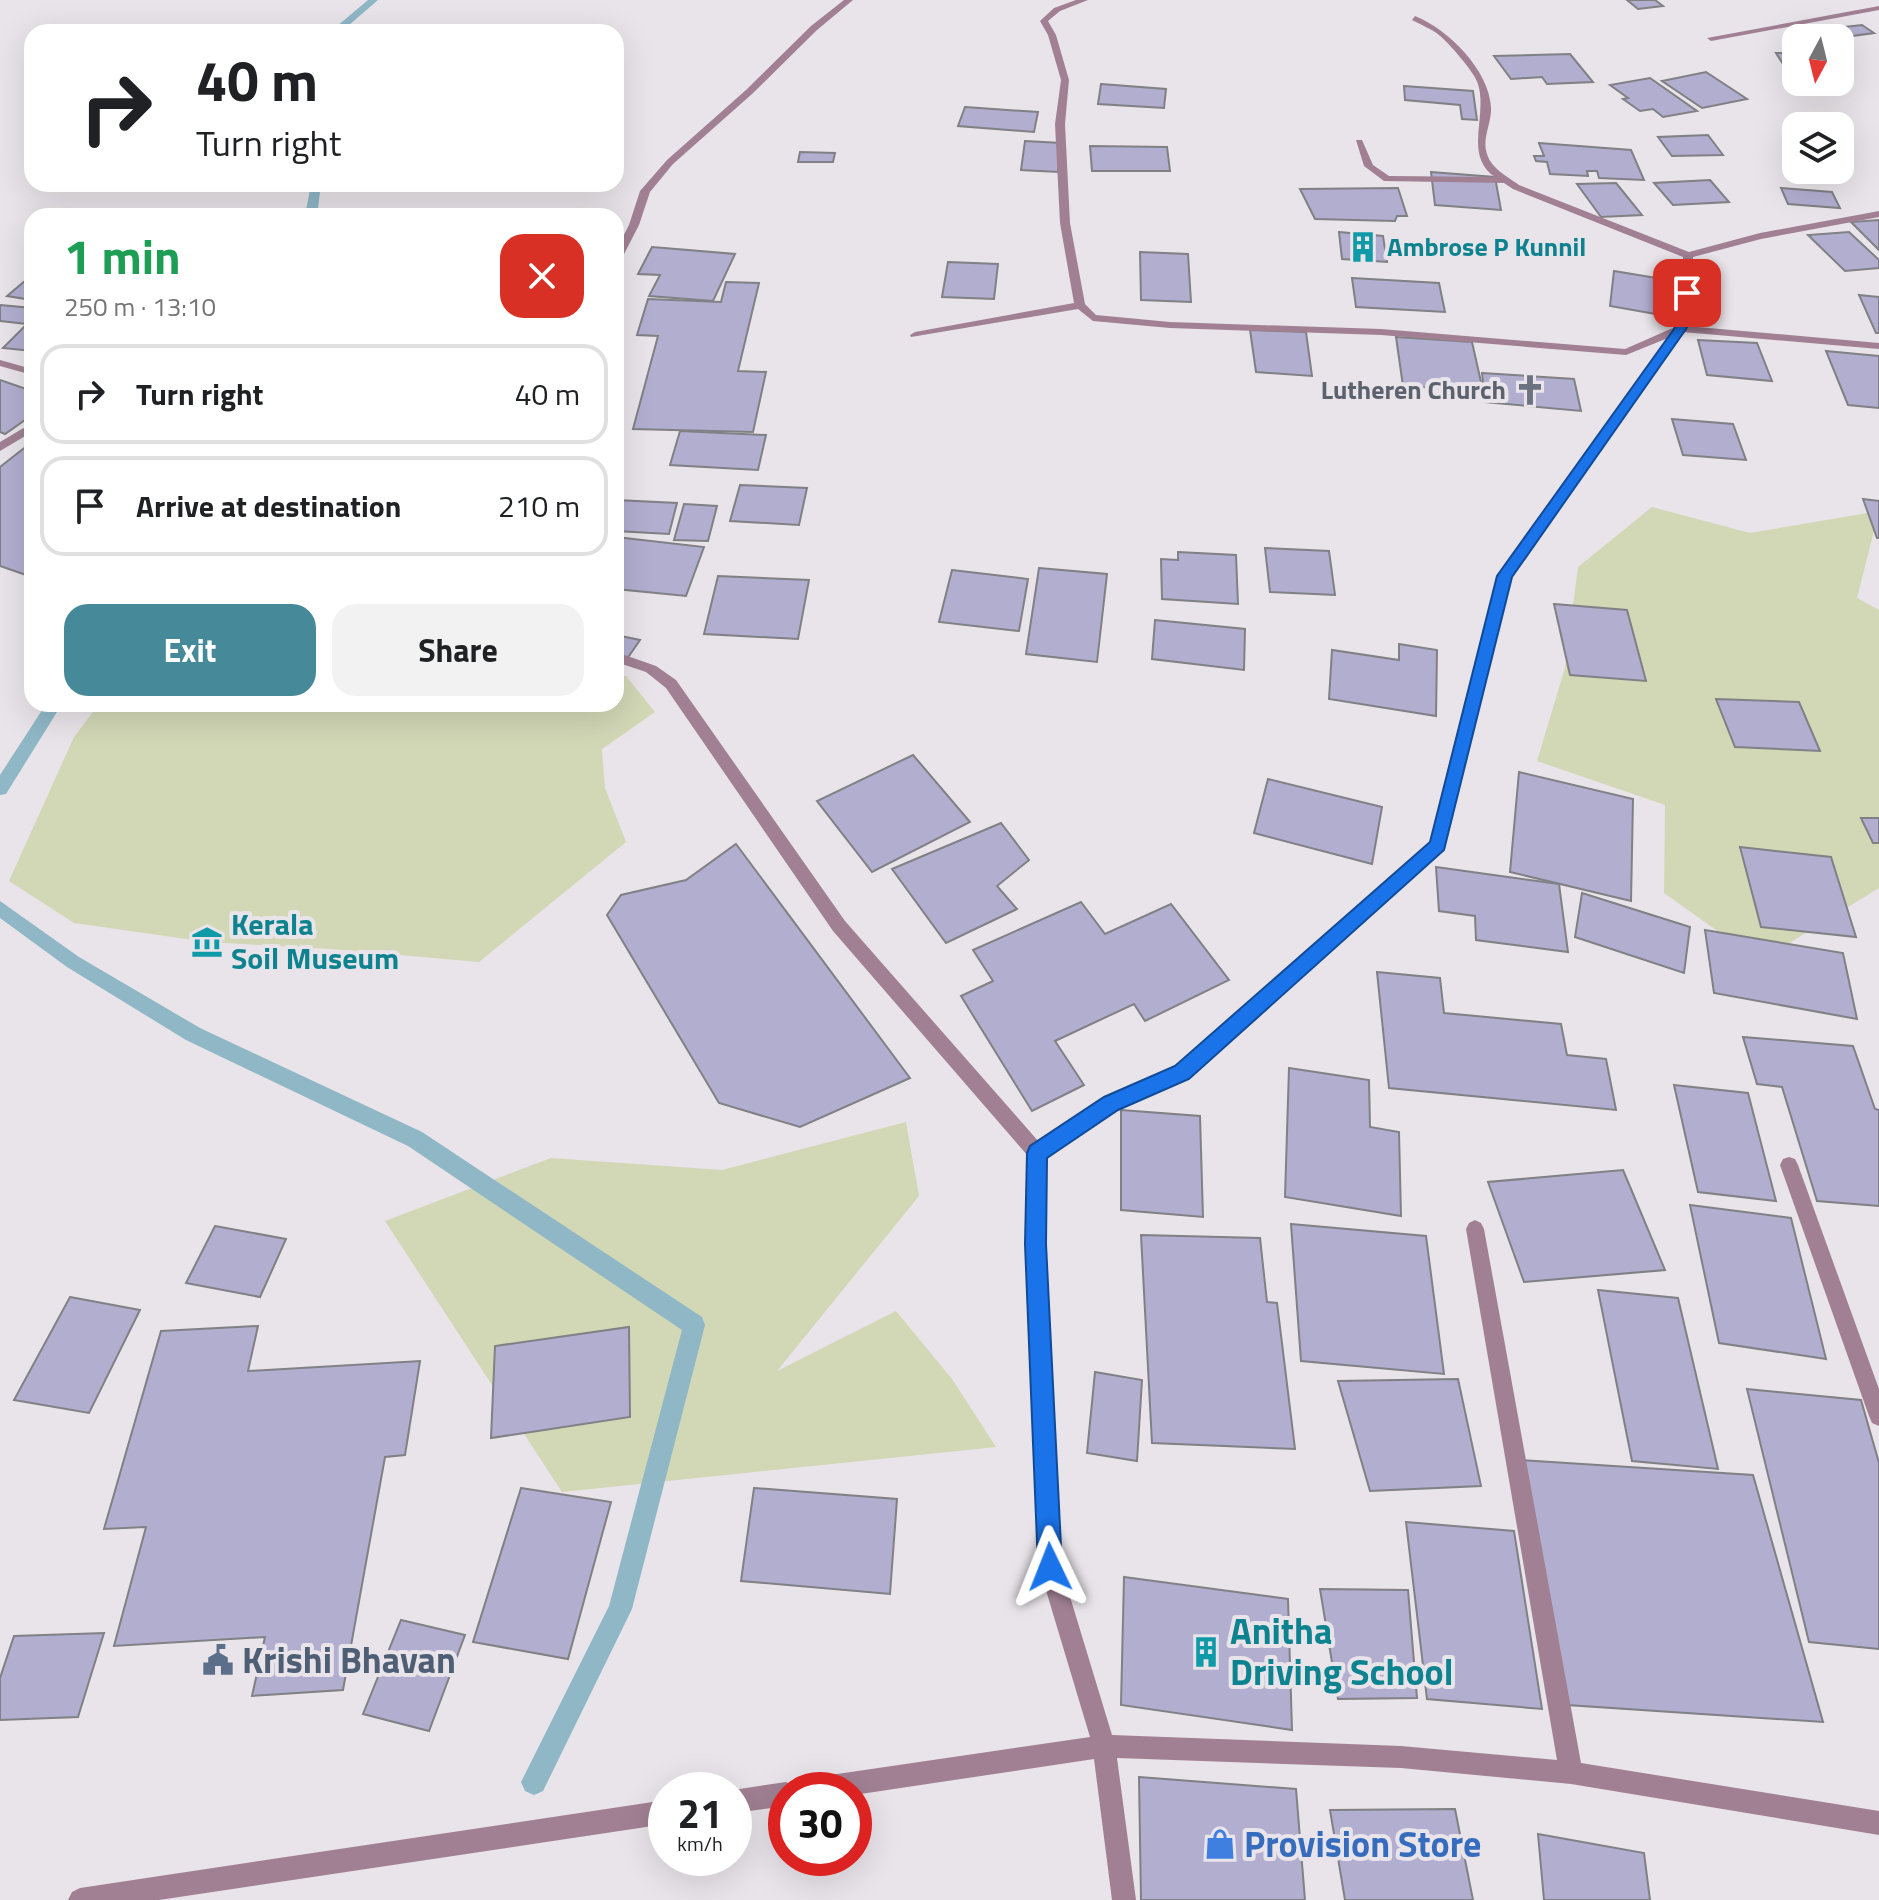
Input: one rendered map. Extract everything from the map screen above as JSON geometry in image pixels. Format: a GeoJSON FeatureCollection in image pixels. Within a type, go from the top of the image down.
{"type":"FeatureCollection","features":[{"type":"Feature","properties":{"kind":"street"},"geometry":{"type":"LineString","coordinates":[[624,244],[645,191],[670,162],[749,92],[814,28],[849,0]]}},
{"type":"Feature","properties":{"kind":"street"},"geometry":{"type":"LineString","coordinates":[[1084,0],[1063,6],[1048,14],[1044,21],[1052,35],[1065,80],[1060,124],[1062,186],[1065,223],[1080,305],[1086,314],[1102,321],[1381,332],[1626,352],[1680,329],[1879,346]]}},
{"type":"Feature","properties":{"kind":"street"},"geometry":{"type":"LineString","coordinates":[[1711,38],[1879,8]]}},
{"type":"Feature","properties":{"kind":"street"},"geometry":{"type":"LineString","coordinates":[[1415,18],[1442,33],[1482,80],[1487,108],[1481,150],[1487,166],[1507,180],[1688,255],[1760,236],[1879,214]]}},
{"type":"Feature","properties":{"kind":"street"},"geometry":{"type":"LineString","coordinates":[[1359,142],[1369,166],[1387,179],[1507,180]]}},
{"type":"Feature","properties":{"kind":"street"},"geometry":{"type":"LineString","coordinates":[[1037,1153],[1111,1103],[1182,1072],[1438,845],[1505,576],[1680,329],[1689,312],[1688,255]]}},
{"type":"Feature","properties":{"kind":"street"},"geometry":{"type":"LineString","coordinates":[[915,335],[1080,305]]}},
{"type":"Feature","properties":{"kind":"street"},"geometry":{"type":"LineString","coordinates":[[0,363],[24,370]]}},
{"type":"Feature","properties":{"kind":"street"},"geometry":{"type":"LineString","coordinates":[[0,447],[24,432]]}},
{"type":"Feature","properties":{"kind":"street"},"geometry":{"type":"LineString","coordinates":[[624,660],[651,669],[671,684],[839,926],[1037,1153],[1036,1244],[1050,1567],[1104,1746],[1124,1900]]}},
{"type":"Feature","properties":{"kind":"street"},"geometry":{"type":"LineString","coordinates":[[1789,1165],[1879,1416]]}},
{"type":"Feature","properties":{"kind":"street"},"geometry":{"type":"LineString","coordinates":[[1475,1229],[1571,1773]]}},
{"type":"Feature","properties":{"kind":"street"},"geometry":{"type":"LineString","coordinates":[[872,1781],[1104,1746],[1401,1757],[1571,1773],[1879,1823]]}},
{"type":"Feature","properties":{"kind":"street"},"geometry":{"type":"LineString","coordinates":[[80,1900],[648,1815]]}},
{"type":"Feature","properties":{"kind":"green space"},"geometry":{"type":"Polygon","coordinates":[[[1652,507],[1750,533],[1879,511],[1857,598],[1879,610],[1879,888],[1760,961],[1664,893],[1665,805],[1537,761],[1565,668],[1578,567],[1652,507]]]}},
{"type":"Feature","properties":{"kind":"green space"},"geometry":{"type":"Polygon","coordinates":[[[624,676],[655,712],[602,749],[605,788],[626,842],[479,962],[207,942],[74,923],[9,881],[74,737],[93,712],[624,712],[624,676]]]}},
{"type":"Feature","properties":{"kind":"green space"},"geometry":{"type":"Polygon","coordinates":[[[906,1122],[919,1196],[777,1371],[896,1311],[952,1379],[996,1447],[562,1492],[385,1221],[551,1158],[722,1170],[906,1122]]]}},
{"type":"Feature","properties":{"kind":"building"},"geometry":{"type":"Polygon","coordinates":[[[1627,0],[1655,0],[1663,6],[1638,9],[1627,0]]]}},
{"type":"Feature","properties":{"kind":"building"},"geometry":{"type":"Polygon","coordinates":[[[1862,25],[1874,33],[1854,36],[1854,26],[1862,25]]]}},
{"type":"Feature","properties":{"kind":"building"},"geometry":{"type":"Polygon","coordinates":[[[1570,54],[1593,82],[1547,84],[1542,77],[1511,79],[1494,56],[1570,54]]]}},
{"type":"Feature","properties":{"kind":"building"},"geometry":{"type":"Polygon","coordinates":[[[1706,72],[1747,99],[1702,108],[1662,81],[1706,72]]]}},
{"type":"Feature","properties":{"kind":"building"},"geometry":{"type":"Polygon","coordinates":[[[1650,78],[1697,111],[1663,117],[1653,109],[1640,111],[1610,85],[1650,78]]]}},
{"type":"Feature","properties":{"kind":"building"},"geometry":{"type":"Polygon","coordinates":[[[1101,84],[1166,89],[1164,108],[1098,104],[1101,84]]]}},
{"type":"Feature","properties":{"kind":"building"},"geometry":{"type":"Polygon","coordinates":[[[1404,86],[1473,91],[1477,120],[1462,119],[1460,105],[1405,100],[1404,86]]]}},
{"type":"Feature","properties":{"kind":"building"},"geometry":{"type":"Polygon","coordinates":[[[965,107],[1038,112],[1034,132],[958,126],[965,107]]]}},
{"type":"Feature","properties":{"kind":"building"},"geometry":{"type":"Polygon","coordinates":[[[1708,135],[1723,155],[1672,156],[1658,137],[1708,135]]]}},
{"type":"Feature","properties":{"kind":"building"},"geometry":{"type":"Polygon","coordinates":[[[1025,141],[1061,143],[1058,172],[1021,170],[1025,141]]]}},
{"type":"Feature","properties":{"kind":"building"},"geometry":{"type":"Polygon","coordinates":[[[1539,143],[1631,150],[1644,180],[1599,178],[1597,171],[1587,171],[1588,176],[1550,174],[1547,162],[1536,161],[1534,156],[1544,156],[1539,143]]]}},
{"type":"Feature","properties":{"kind":"building"},"geometry":{"type":"Polygon","coordinates":[[[1090,146],[1167,147],[1170,171],[1092,171],[1090,146]]]}},
{"type":"Feature","properties":{"kind":"building"},"geometry":{"type":"Polygon","coordinates":[[[800,152],[835,153],[833,162],[798,162],[800,152]]]}},
{"type":"Feature","properties":{"kind":"building"},"geometry":{"type":"Polygon","coordinates":[[[1431,172],[1495,177],[1501,210],[1435,205],[1431,172]]]}},
{"type":"Feature","properties":{"kind":"building"},"geometry":{"type":"Polygon","coordinates":[[[1710,180],[1729,202],[1673,205],[1654,183],[1710,180]]]}},
{"type":"Feature","properties":{"kind":"building"},"geometry":{"type":"Polygon","coordinates":[[[1616,183],[1642,215],[1601,217],[1577,184],[1616,183]]]}},
{"type":"Feature","properties":{"kind":"building"},"geometry":{"type":"Polygon","coordinates":[[[1398,188],[1407,216],[1397,216],[1395,221],[1315,219],[1300,189],[1398,188]]]}},
{"type":"Feature","properties":{"kind":"building"},"geometry":{"type":"Polygon","coordinates":[[[1781,188],[1832,192],[1840,208],[1788,204],[1781,188]]]}},
{"type":"Feature","properties":{"kind":"building"},"geometry":{"type":"Polygon","coordinates":[[[1879,220],[1879,250],[1851,222],[1879,220]]]}},
{"type":"Feature","properties":{"kind":"building","name":"Ambrose P Kunnil"},"geometry":{"type":"Polygon","coordinates":[[[1339,232],[1383,236],[1387,262],[1342,259],[1339,232]]]}},
{"type":"Feature","properties":{"kind":"building"},"geometry":{"type":"Polygon","coordinates":[[[1849,232],[1879,260],[1879,268],[1845,271],[1808,235],[1849,232]]]}},
{"type":"Feature","properties":{"kind":"building"},"geometry":{"type":"Polygon","coordinates":[[[652,247],[735,254],[713,301],[649,296],[660,275],[638,274],[652,247]]]}},
{"type":"Feature","properties":{"kind":"building"},"geometry":{"type":"Polygon","coordinates":[[[1140,252],[1188,254],[1191,302],[1141,300],[1140,252]]]}},
{"type":"Feature","properties":{"kind":"building"},"geometry":{"type":"Polygon","coordinates":[[[948,262],[998,264],[994,299],[942,297],[948,262]]]}},
{"type":"Feature","properties":{"kind":"building"},"geometry":{"type":"Polygon","coordinates":[[[1614,271],[1669,280],[1667,316],[1610,306],[1614,271]]]}},
{"type":"Feature","properties":{"kind":"building"},"geometry":{"type":"Polygon","coordinates":[[[1352,278],[1439,283],[1445,312],[1356,307],[1352,278]]]}},
{"type":"Feature","properties":{"kind":"building"},"geometry":{"type":"Polygon","coordinates":[[[24,282],[24,299],[7,296],[24,282]]]}},
{"type":"Feature","properties":{"kind":"building"},"geometry":{"type":"Polygon","coordinates":[[[726,282],[759,283],[738,371],[766,372],[753,432],[633,429],[658,336],[637,335],[648,299],[721,302],[726,282]]]}},
{"type":"Feature","properties":{"kind":"building"},"geometry":{"type":"Polygon","coordinates":[[[1859,295],[1879,297],[1879,333],[1876,333],[1859,295]]]}},
{"type":"Feature","properties":{"kind":"building"},"geometry":{"type":"Polygon","coordinates":[[[0,305],[24,307],[24,324],[0,321],[0,305]]]}},
{"type":"Feature","properties":{"kind":"building"},"geometry":{"type":"Polygon","coordinates":[[[24,327],[24,350],[3,348],[24,327]]]}},
{"type":"Feature","properties":{"kind":"building"},"geometry":{"type":"Polygon","coordinates":[[[1250,330],[1306,332],[1312,376],[1256,372],[1250,330]]]}},
{"type":"Feature","properties":{"kind":"building"},"geometry":{"type":"Polygon","coordinates":[[[1396,337],[1472,342],[1483,391],[1403,386],[1396,337]]]}},
{"type":"Feature","properties":{"kind":"building"},"geometry":{"type":"Polygon","coordinates":[[[1698,340],[1757,343],[1772,381],[1707,375],[1698,340]]]}},
{"type":"Feature","properties":{"kind":"building"},"geometry":{"type":"Polygon","coordinates":[[[1826,351],[1879,356],[1879,408],[1848,405],[1826,351]]]}},
{"type":"Feature","properties":{"kind":"building","name":"Lutheren Church"},"geometry":{"type":"Polygon","coordinates":[[[1482,373],[1574,379],[1581,411],[1485,402],[1482,373]]]}},
{"type":"Feature","properties":{"kind":"building"},"geometry":{"type":"Polygon","coordinates":[[[0,380],[24,388],[24,421],[5,434],[0,432],[0,380]]]}},
{"type":"Feature","properties":{"kind":"building"},"geometry":{"type":"Polygon","coordinates":[[[1672,419],[1733,424],[1746,460],[1683,455],[1672,419]]]}},
{"type":"Feature","properties":{"kind":"building"},"geometry":{"type":"Polygon","coordinates":[[[680,431],[766,435],[758,470],[670,465],[680,431]]]}},
{"type":"Feature","properties":{"kind":"building"},"geometry":{"type":"Polygon","coordinates":[[[24,448],[24,574],[0,566],[0,467],[24,448]]]}},
{"type":"Feature","properties":{"kind":"building"},"geometry":{"type":"Polygon","coordinates":[[[740,485],[807,488],[799,525],[730,521],[740,485]]]}},
{"type":"Feature","properties":{"kind":"building"},"geometry":{"type":"Polygon","coordinates":[[[1863,499],[1879,501],[1879,538],[1877,538],[1863,499]]]}},
{"type":"Feature","properties":{"kind":"building"},"geometry":{"type":"Polygon","coordinates":[[[624,500],[677,503],[669,534],[624,531],[624,500]]]}},
{"type":"Feature","properties":{"kind":"building"},"geometry":{"type":"Polygon","coordinates":[[[684,504],[717,506],[708,541],[674,540],[684,504]]]}},
{"type":"Feature","properties":{"kind":"building"},"geometry":{"type":"Polygon","coordinates":[[[624,538],[704,547],[686,596],[624,590],[624,538]]]}},
{"type":"Feature","properties":{"kind":"building"},"geometry":{"type":"Polygon","coordinates":[[[1265,548],[1329,551],[1335,595],[1270,592],[1265,548]]]}},
{"type":"Feature","properties":{"kind":"building"},"geometry":{"type":"Polygon","coordinates":[[[1178,552],[1236,555],[1238,604],[1162,599],[1161,559],[1178,560],[1178,552]]]}},
{"type":"Feature","properties":{"kind":"building"},"geometry":{"type":"Polygon","coordinates":[[[1039,568],[1107,574],[1097,662],[1026,654],[1039,568]]]}},
{"type":"Feature","properties":{"kind":"building"},"geometry":{"type":"Polygon","coordinates":[[[952,570],[1028,579],[1019,631],[939,622],[952,570]]]}},
{"type":"Feature","properties":{"kind":"building"},"geometry":{"type":"Polygon","coordinates":[[[718,576],[809,580],[798,639],[704,634],[718,576]]]}},
{"type":"Feature","properties":{"kind":"building"},"geometry":{"type":"Polygon","coordinates":[[[1554,604],[1627,610],[1646,681],[1570,675],[1554,604]]]}},
{"type":"Feature","properties":{"kind":"building"},"geometry":{"type":"Polygon","coordinates":[[[1155,620],[1245,629],[1244,670],[1152,659],[1155,620]]]}},
{"type":"Feature","properties":{"kind":"building"},"geometry":{"type":"Polygon","coordinates":[[[624,637],[640,640],[624,663],[624,637]]]}},
{"type":"Feature","properties":{"kind":"building"},"geometry":{"type":"Polygon","coordinates":[[[1399,644],[1437,650],[1436,716],[1329,699],[1332,650],[1399,660],[1399,644]]]}},
{"type":"Feature","properties":{"kind":"building"},"geometry":{"type":"Polygon","coordinates":[[[1716,699],[1799,702],[1820,751],[1735,747],[1716,699]]]}},
{"type":"Feature","properties":{"kind":"building"},"geometry":{"type":"Polygon","coordinates":[[[913,755],[970,822],[872,872],[817,801],[913,755]]]}},
{"type":"Feature","properties":{"kind":"building"},"geometry":{"type":"Polygon","coordinates":[[[1519,772],[1633,799],[1631,901],[1510,872],[1519,772]]]}},
{"type":"Feature","properties":{"kind":"building"},"geometry":{"type":"Polygon","coordinates":[[[1268,779],[1382,807],[1372,864],[1254,833],[1268,779]]]}},
{"type":"Feature","properties":{"kind":"building"},"geometry":{"type":"Polygon","coordinates":[[[1861,818],[1879,818],[1879,843],[1873,843],[1861,818]]]}},
{"type":"Feature","properties":{"kind":"building"},"geometry":{"type":"Polygon","coordinates":[[[1001,823],[1029,860],[997,886],[1017,909],[946,943],[892,869],[1001,823]]]}},
{"type":"Feature","properties":{"kind":"building"},"geometry":{"type":"Polygon","coordinates":[[[736,844],[910,1078],[800,1127],[719,1103],[607,915],[621,895],[686,880],[736,844]]]}},
{"type":"Feature","properties":{"kind":"building"},"geometry":{"type":"Polygon","coordinates":[[[1740,847],[1831,857],[1856,937],[1761,927],[1740,847]]]}},
{"type":"Feature","properties":{"kind":"building"},"geometry":{"type":"Polygon","coordinates":[[[1436,867],[1559,884],[1568,952],[1476,940],[1475,916],[1439,911],[1436,867]]]}},
{"type":"Feature","properties":{"kind":"building"},"geometry":{"type":"Polygon","coordinates":[[[1582,893],[1690,927],[1684,973],[1575,937],[1582,893]]]}},
{"type":"Feature","properties":{"kind":"building"},"geometry":{"type":"Polygon","coordinates":[[[1081,902],[1105,934],[1171,904],[1229,980],[1145,1021],[1134,1004],[1055,1041],[1084,1085],[1032,1111],[961,996],[993,981],[973,950],[1081,902]]]}},
{"type":"Feature","properties":{"kind":"building"},"geometry":{"type":"Polygon","coordinates":[[[1705,930],[1843,953],[1857,1019],[1714,993],[1705,930]]]}},
{"type":"Feature","properties":{"kind":"building"},"geometry":{"type":"Polygon","coordinates":[[[1377,972],[1440,978],[1444,1013],[1561,1024],[1567,1055],[1606,1059],[1616,1110],[1389,1088],[1377,972]]]}},
{"type":"Feature","properties":{"kind":"building"},"geometry":{"type":"Polygon","coordinates":[[[1743,1037],[1853,1046],[1875,1109],[1879,1110],[1879,1206],[1817,1201],[1782,1087],[1757,1084],[1743,1037]]]}},
{"type":"Feature","properties":{"kind":"building"},"geometry":{"type":"Polygon","coordinates":[[[1289,1068],[1369,1080],[1370,1127],[1399,1132],[1401,1216],[1285,1197],[1289,1068]]]}},
{"type":"Feature","properties":{"kind":"building"},"geometry":{"type":"Polygon","coordinates":[[[1674,1085],[1748,1093],[1776,1201],[1698,1192],[1674,1085]]]}},
{"type":"Feature","properties":{"kind":"building"},"geometry":{"type":"Polygon","coordinates":[[[1121,1110],[1200,1116],[1203,1217],[1121,1210],[1121,1110]]]}},
{"type":"Feature","properties":{"kind":"building"},"geometry":{"type":"Polygon","coordinates":[[[1623,1170],[1665,1270],[1524,1282],[1488,1182],[1623,1170]]]}},
{"type":"Feature","properties":{"kind":"building"},"geometry":{"type":"Polygon","coordinates":[[[1690,1205],[1791,1218],[1826,1359],[1719,1343],[1690,1205]]]}},
{"type":"Feature","properties":{"kind":"building"},"geometry":{"type":"Polygon","coordinates":[[[1291,1224],[1426,1236],[1444,1374],[1301,1361],[1291,1224]]]}},
{"type":"Feature","properties":{"kind":"building"},"geometry":{"type":"Polygon","coordinates":[[[215,1226],[286,1239],[260,1297],[186,1283],[215,1226]]]}},
{"type":"Feature","properties":{"kind":"building"},"geometry":{"type":"Polygon","coordinates":[[[1141,1235],[1260,1238],[1267,1302],[1277,1303],[1295,1449],[1152,1443],[1141,1235]]]}},
{"type":"Feature","properties":{"kind":"building"},"geometry":{"type":"Polygon","coordinates":[[[1598,1290],[1678,1298],[1718,1469],[1632,1461],[1598,1290]]]}},
{"type":"Feature","properties":{"kind":"building"},"geometry":{"type":"Polygon","coordinates":[[[70,1297],[140,1310],[89,1413],[14,1400],[70,1297]]]}},
{"type":"Feature","properties":{"kind":"building"},"geometry":{"type":"Polygon","coordinates":[[[258,1326],[248,1371],[420,1361],[405,1455],[385,1457],[343,1690],[252,1696],[265,1637],[114,1646],[146,1527],[104,1529],[161,1331],[258,1326]]]}},
{"type":"Feature","properties":{"kind":"building"},"geometry":{"type":"Polygon","coordinates":[[[629,1327],[630,1417],[491,1438],[495,1346],[629,1327]]]}},
{"type":"Feature","properties":{"kind":"building"},"geometry":{"type":"Polygon","coordinates":[[[1095,1372],[1142,1380],[1137,1461],[1087,1453],[1095,1372]]]}},
{"type":"Feature","properties":{"kind":"building"},"geometry":{"type":"Polygon","coordinates":[[[1458,1379],[1481,1486],[1370,1491],[1338,1381],[1458,1379]]]}},
{"type":"Feature","properties":{"kind":"building"},"geometry":{"type":"Polygon","coordinates":[[[1747,1389],[1861,1400],[1879,1463],[1879,1649],[1809,1642],[1747,1389]]]}},
{"type":"Feature","properties":{"kind":"building"},"geometry":{"type":"Polygon","coordinates":[[[1521,1460],[1753,1475],[1823,1722],[1567,1705],[1521,1460]]]}},
{"type":"Feature","properties":{"kind":"building"},"geometry":{"type":"Polygon","coordinates":[[[521,1488],[611,1502],[568,1659],[473,1642],[521,1488]]]}},
{"type":"Feature","properties":{"kind":"building"},"geometry":{"type":"Polygon","coordinates":[[[754,1488],[897,1499],[890,1594],[741,1581],[754,1488]]]}},
{"type":"Feature","properties":{"kind":"building"},"geometry":{"type":"Polygon","coordinates":[[[1406,1522],[1514,1531],[1542,1709],[1427,1699],[1406,1522]]]}},
{"type":"Feature","properties":{"kind":"building","name":"Anitha Driving School"},"geometry":{"type":"Polygon","coordinates":[[[1124,1577],[1288,1599],[1292,1730],[1121,1705],[1124,1577]]]}},
{"type":"Feature","properties":{"kind":"building"},"geometry":{"type":"Polygon","coordinates":[[[1320,1589],[1408,1590],[1417,1698],[1338,1699],[1320,1589]]]}},
{"type":"Feature","properties":{"kind":"building"},"geometry":{"type":"Polygon","coordinates":[[[401,1620],[465,1635],[429,1731],[363,1714],[401,1620]]]}},
{"type":"Feature","properties":{"kind":"building"},"geometry":{"type":"Polygon","coordinates":[[[104,1633],[78,1717],[0,1720],[0,1678],[14,1636],[104,1633]]]}},
{"type":"Feature","properties":{"kind":"building","name":"Provision Store"},"geometry":{"type":"Polygon","coordinates":[[[1139,1777],[1296,1789],[1305,1900],[1141,1900],[1139,1777]]]}},
{"type":"Feature","properties":{"kind":"building"},"geometry":{"type":"Polygon","coordinates":[[[1455,1809],[1473,1900],[1345,1900],[1330,1810],[1455,1809]]]}},
{"type":"Feature","properties":{"kind":"building"},"geometry":{"type":"Polygon","coordinates":[[[1538,1834],[1644,1853],[1650,1900],[1544,1900],[1538,1834]]]}},
{"type":"Feature","properties":{"kind":"waterway"},"geometry":{"type":"LineString","coordinates":[[344,24],[373,0]]}},
{"type":"Feature","properties":{"kind":"waterway"},"geometry":{"type":"LineString","coordinates":[[312,208],[315,192]]}},
{"type":"Feature","properties":{"kind":"waterway"},"geometry":{"type":"LineString","coordinates":[[0,789],[49,712]]}},
{"type":"Feature","properties":{"kind":"waterway"},"geometry":{"type":"LineString","coordinates":[[0,908],[73,962],[193,1034],[415,1139],[694,1325],[620,1609],[534,1782]]}},
{"type":"Feature","properties":{"kind":"place","name":"Ambrose P Kunnil"},"geometry":{"type":"Point","coordinates":[1363,247]}},
{"type":"Feature","properties":{"kind":"place","name":"Lutheren Church"},"geometry":{"type":"Point","coordinates":[1530,390]}},
{"type":"Feature","properties":{"kind":"place","name":"Kerala Soil Museum"},"geometry":{"type":"Point","coordinates":[207,942]}},
{"type":"Feature","properties":{"kind":"place","name":"Anitha Driving School"},"geometry":{"type":"Point","coordinates":[1206,1652]}},
{"type":"Feature","properties":{"kind":"place","name":"Krishi Bhavan"},"geometry":{"type":"Point","coordinates":[218,1660]}},
{"type":"Feature","properties":{"kind":"place","name":"Provision Store"},"geometry":{"type":"Point","coordinates":[1220,1844]}},
{"type":"Feature","properties":{"kind":"route"},"geometry":{"type":"LineString","coordinates":[[1050,1567],[1036,1244],[1037,1153],[1111,1103],[1182,1072],[1438,845],[1505,576],[1680,329],[1689,312],[1687,293]]}}]}
